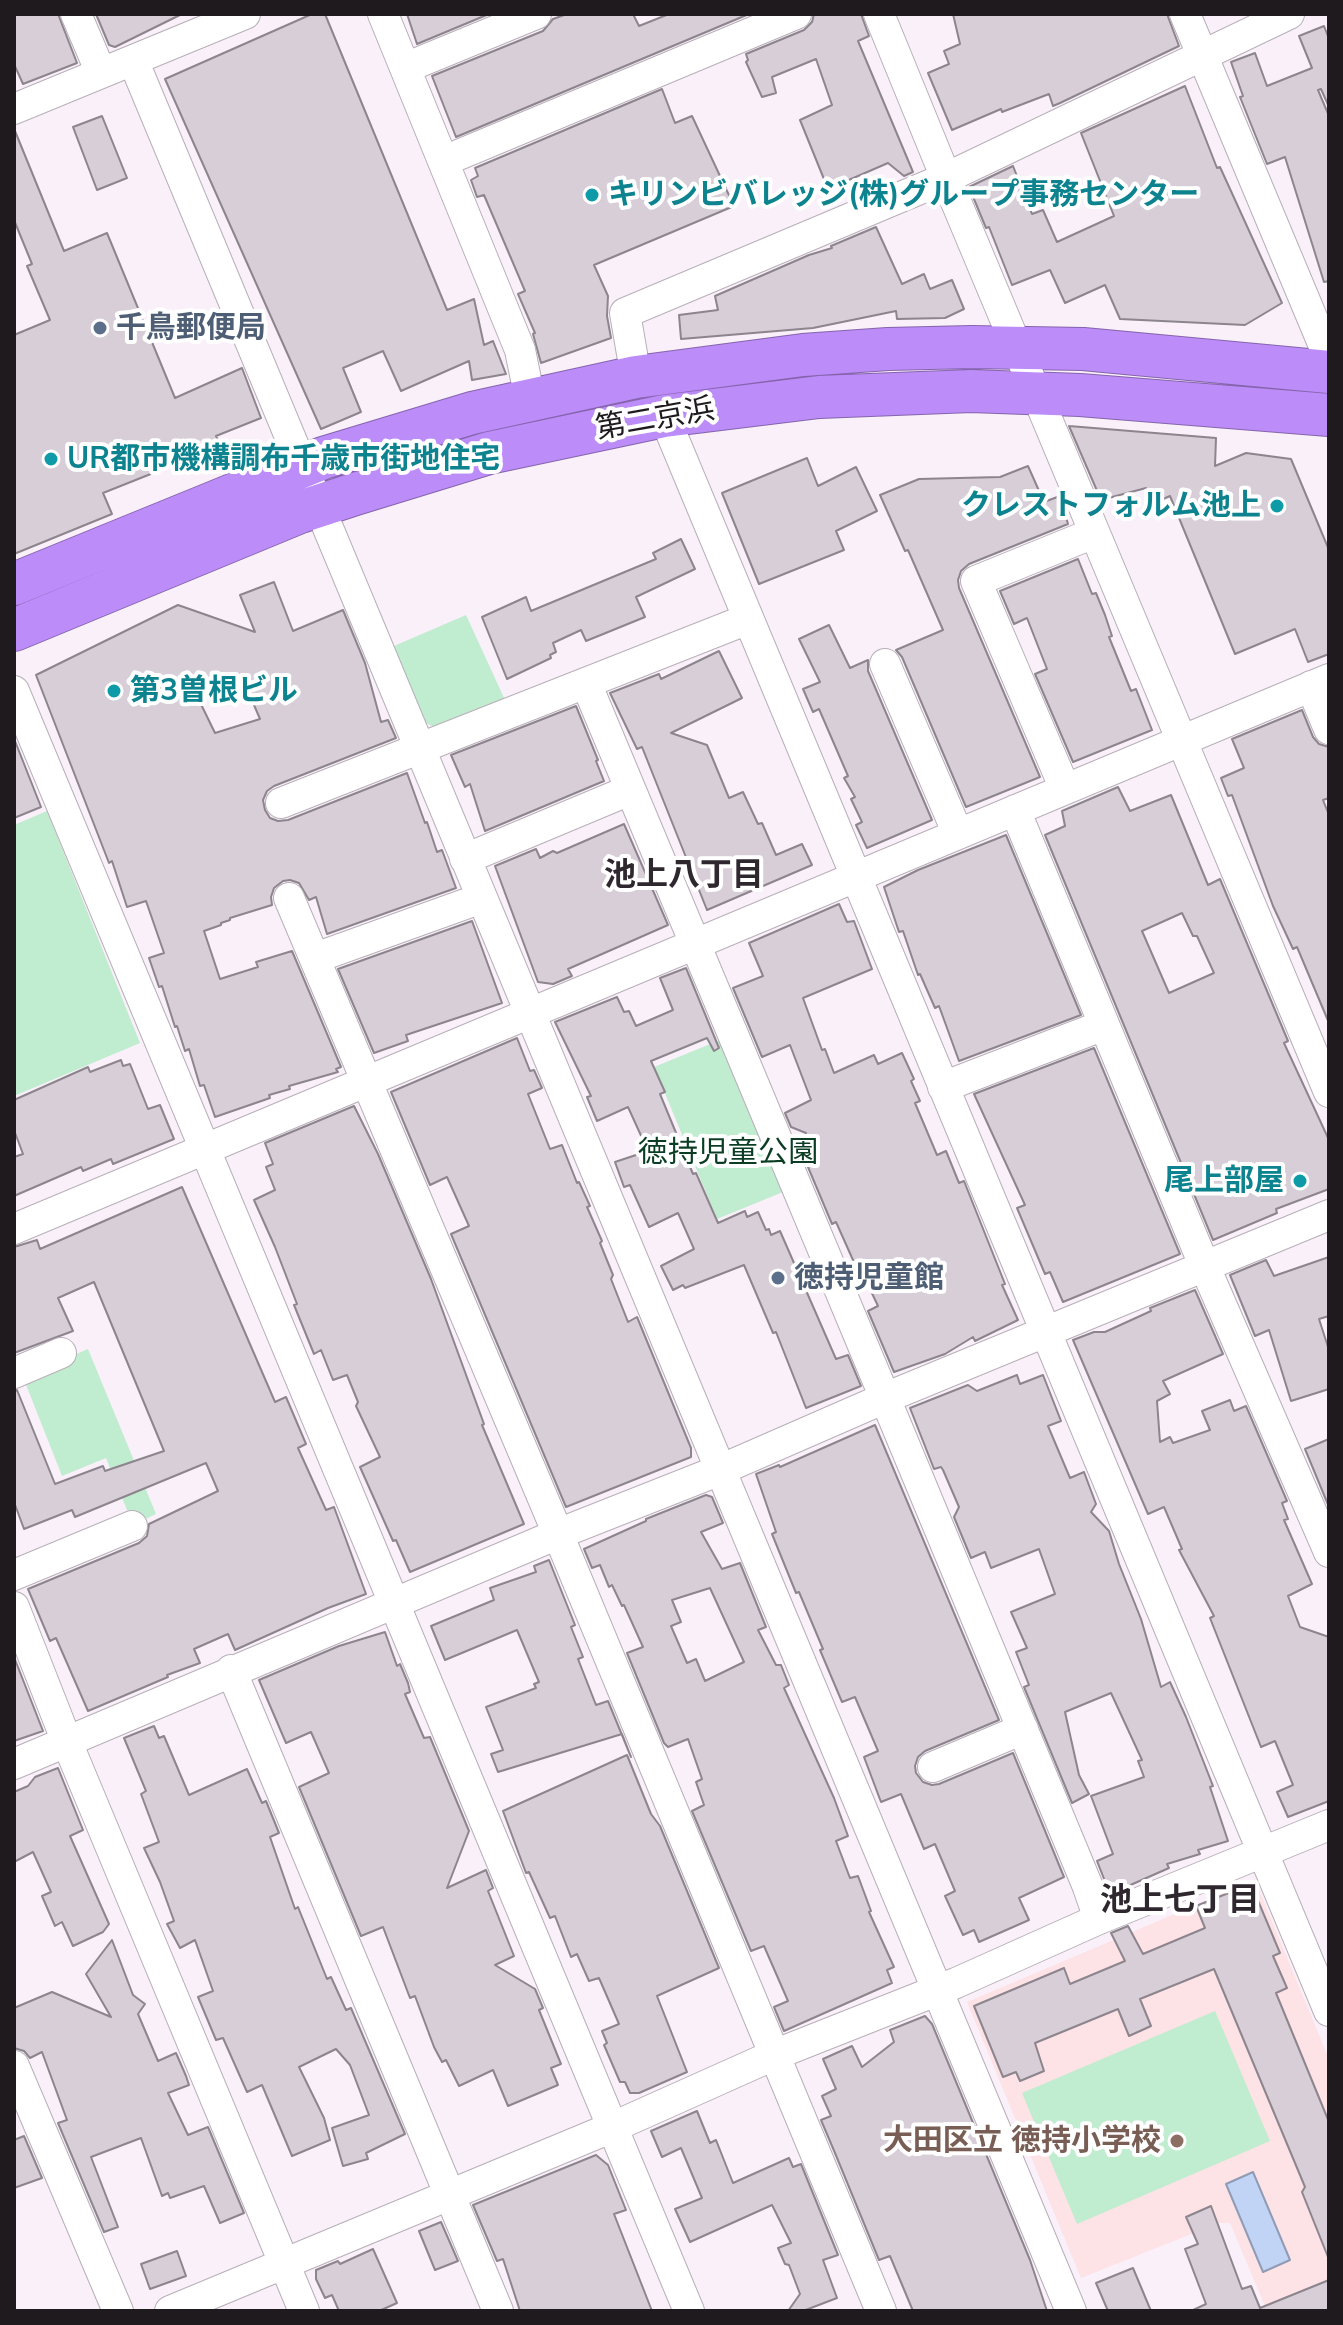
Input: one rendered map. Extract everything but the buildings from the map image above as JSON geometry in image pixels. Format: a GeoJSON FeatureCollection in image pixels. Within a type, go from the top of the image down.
{"type":"FeatureCollection","features":[{"type":"Feature","properties":{"kind":"highway","name":"第二京浜"},"geometry":{"type":"LineString","coordinates":[[14,584],[302,466],[414,429],[530,399],[636,377],[803,355],[888,349],[1017,347],[1083,349],[1329,372]]}},
{"type":"Feature","properties":{"kind":"highway","name":"第二京浜"},"geometry":{"type":"LineString","coordinates":[[14,630],[318,506],[402,478],[489,453],[664,416],[741,405],[895,392],[1035,392],[1329,415]]}},
{"type":"Feature","properties":{"kind":"street"},"geometry":{"type":"LineString","coordinates":[[76,14],[101,73]]}},
{"type":"Feature","properties":{"kind":"street"},"geometry":{"type":"LineString","coordinates":[[16,104],[245,14]]}},
{"type":"Feature","properties":{"kind":"street"},"geometry":{"type":"LineString","coordinates":[[383,14],[520,350],[530,399]]}},
{"type":"Feature","properties":{"kind":"street"},"geometry":{"type":"LineString","coordinates":[[405,68],[536,14]]}},
{"type":"Feature","properties":{"kind":"street"},"geometry":{"type":"LineString","coordinates":[[444,161],[796,14]]}},
{"type":"Feature","properties":{"kind":"street"},"geometry":{"type":"LineString","coordinates":[[879,14],[1329,1092]]}},
{"type":"Feature","properties":{"kind":"street"},"geometry":{"type":"LineString","coordinates":[[1185,14],[1329,358]]}},
{"type":"Feature","properties":{"kind":"street"},"geometry":{"type":"LineString","coordinates":[[636,377],[625,313],[946,178],[1289,14]]}},
{"type":"Feature","properties":{"kind":"street"},"geometry":{"type":"LineString","coordinates":[[133,60],[1071,2311]]}},
{"type":"Feature","properties":{"kind":"street"},"geometry":{"type":"LineString","coordinates":[[664,416],[1329,2011]]}},
{"type":"Feature","properties":{"kind":"street"},"geometry":{"type":"LineString","coordinates":[[1065,789],[976,581],[1094,533]]}},
{"type":"Feature","properties":{"kind":"street"},"geometry":{"type":"LineString","coordinates":[[281,803],[420,751],[748,619]]}},
{"type":"Feature","properties":{"kind":"street"},"geometry":{"type":"LineString","coordinates":[[885,664],[958,834]]}},
{"type":"Feature","properties":{"kind":"street"},"geometry":{"type":"LineString","coordinates":[[14,1229],[1320,682],[1329,729]]}},
{"type":"Feature","properties":{"kind":"street"},"geometry":{"type":"LineString","coordinates":[[586,683],[1023,1729],[1099,1919]]}},
{"type":"Feature","properties":{"kind":"street"},"geometry":{"type":"LineString","coordinates":[[14,691],[689,2311]]}},
{"type":"Feature","properties":{"kind":"street"},"geometry":{"type":"LineString","coordinates":[[465,859],[630,790]]}},
{"type":"Feature","properties":{"kind":"street"},"geometry":{"type":"LineString","coordinates":[[1015,810],[1204,1265],[1329,1552]]}},
{"type":"Feature","properties":{"kind":"street"},"geometry":{"type":"LineString","coordinates":[[289,898],[881,2311]]}},
{"type":"Feature","properties":{"kind":"street"},"geometry":{"type":"LineString","coordinates":[[315,958],[482,898]]}},
{"type":"Feature","properties":{"kind":"street"},"geometry":{"type":"LineString","coordinates":[[943,1087],[1104,1025]]}},
{"type":"Feature","properties":{"kind":"street"},"geometry":{"type":"LineString","coordinates":[[14,1764],[231,1670],[720,1470],[885,1398],[1329,1215]]}},
{"type":"Feature","properties":{"kind":"street"},"geometry":{"type":"LineString","coordinates":[[14,1373],[61,1353]]}},
{"type":"Feature","properties":{"kind":"street"},"geometry":{"type":"LineString","coordinates":[[14,1575],[132,1526]]}},
{"type":"Feature","properties":{"kind":"street"},"geometry":{"type":"LineString","coordinates":[[14,1607],[67,1742],[304,2311]]}},
{"type":"Feature","properties":{"kind":"street"},"geometry":{"type":"LineString","coordinates":[[231,1670],[498,2311]]}},
{"type":"Feature","properties":{"kind":"street"},"geometry":{"type":"LineString","coordinates":[[933,1767],[1023,1729]]}},
{"type":"Feature","properties":{"kind":"street"},"geometry":{"type":"LineString","coordinates":[[170,2311],[613,2127],[774,2055],[1329,1825]]}},
{"type":"Feature","properties":{"kind":"street"},"geometry":{"type":"LineString","coordinates":[[14,2066],[118,2311]]}},
{"type":"Feature","properties":{"kind":"shaded area","name":"大田区立 徳持小学校"},"geometry":{"type":"Polygon","coordinates":[[[1255,1880],[1329,2059],[1329,2311],[1267,2311],[1230,2223],[1219,2223],[1081,2278],[967,2002],[1255,1880]]]}},
{"type":"Feature","properties":{"kind":"green space"},"geometry":{"type":"Polygon","coordinates":[[[466,615],[505,700],[436,728],[424,722],[394,646],[466,615]]]}},
{"type":"Feature","properties":{"kind":"green space"},"geometry":{"type":"Polygon","coordinates":[[[47,811],[140,1043],[14,1096],[14,825],[47,811]]]}},
{"type":"Feature","properties":{"kind":"green space","name":"徳持児童公園"},"geometry":{"type":"Polygon","coordinates":[[[720,1040],[783,1192],[717,1219],[654,1067],[720,1040]]]}},
{"type":"Feature","properties":{"kind":"green space"},"geometry":{"type":"Polygon","coordinates":[[[88,1349],[156,1514],[133,1525],[106,1458],[62,1476],[23,1377],[88,1349]]]}},
{"type":"Feature","properties":{"kind":"green space"},"geometry":{"type":"Polygon","coordinates":[[[1215,2011],[1270,2141],[1077,2224],[1022,2093],[1215,2011]]]}},
{"type":"Feature","properties":{"kind":"water"},"geometry":{"type":"Polygon","coordinates":[[[1253,2172],[1290,2260],[1263,2272],[1226,2184],[1253,2172]]]}},
{"type":"Feature","properties":{"kind":"place","name":"キリンビバレッジ(株)グループ事務センター"},"geometry":{"type":"Point","coordinates":[592,195]}},
{"type":"Feature","properties":{"kind":"place","name":"千鳥郵便局"},"geometry":{"type":"Point","coordinates":[100,328]}},
{"type":"Feature","properties":{"kind":"place","name":"UR都市機構調布千歳市街地住宅"},"geometry":{"type":"Point","coordinates":[51,459]}},
{"type":"Feature","properties":{"kind":"place","name":"クレストフォルム池上"},"geometry":{"type":"Point","coordinates":[1277,506]}},
{"type":"Feature","properties":{"kind":"place","name":"第3曽根ビル"},"geometry":{"type":"Point","coordinates":[114,691]}},
{"type":"Feature","properties":{"kind":"place","name":"尾上部屋"},"geometry":{"type":"Point","coordinates":[1300,1181]}},
{"type":"Feature","properties":{"kind":"place","name":"徳持児童館"},"geometry":{"type":"Point","coordinates":[778,1278]}},
{"type":"Feature","properties":{"kind":"place","name":"大田区立 徳持小学校"},"geometry":{"type":"Point","coordinates":[1177,2141]}},
{"type":"Feature","properties":{"kind":"district","name":"池上八丁目"},"geometry":{"type":"Point","coordinates":[684,875]}},
{"type":"Feature","properties":{"kind":"district","name":"池上七丁目"},"geometry":{"type":"Point","coordinates":[1180,1900]}}]}
